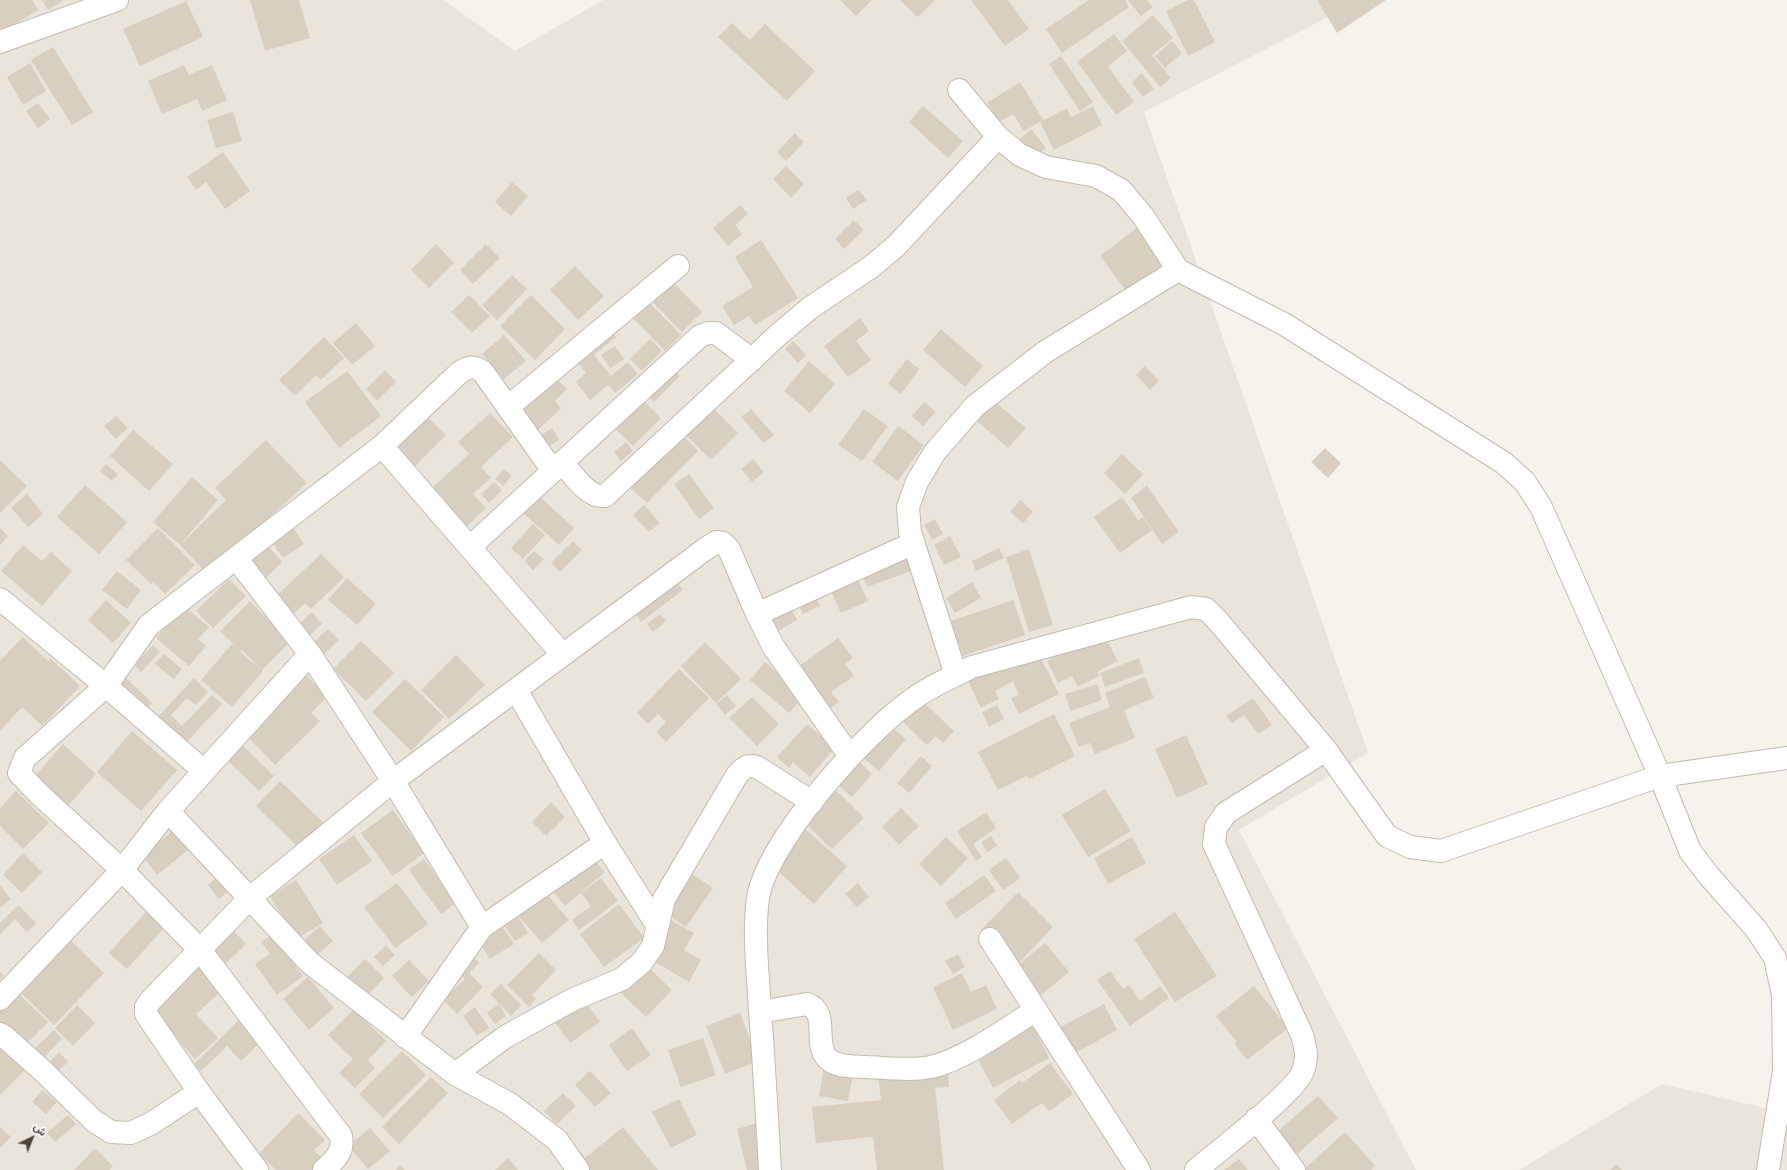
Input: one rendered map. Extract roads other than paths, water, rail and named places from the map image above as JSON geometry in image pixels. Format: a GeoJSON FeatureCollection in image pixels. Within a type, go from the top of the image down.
{"type":"FeatureCollection","features":[{"type":"Feature","properties":{"kind":"street"},"geometry":{"type":"LineString","coordinates":[[0,42],[116,0]]}},
{"type":"Feature","properties":{"kind":"street"},"geometry":{"type":"LineString","coordinates":[[959,90],[998,137],[1020,156],[1046,166],[1096,176],[1121,190],[1143,216],[1178,270],[1284,324],[1504,463],[1525,482],[1541,507],[1660,776],[1690,851],[1756,929],[1775,958],[1783,995],[1784,1071],[1768,1170]]}},
{"type":"Feature","properties":{"kind":"street"},"geometry":{"type":"LineString","coordinates":[[324,1170],[338,1158],[343,1145],[342,1136],[200,951],[122,870],[39,794],[19,773],[25,758],[106,686],[149,625],[382,446],[460,372],[468,367],[475,367],[483,372],[508,407],[557,467],[590,493],[597,497],[604,496],[810,308],[871,267],[896,246],[998,137]]}},
{"type":"Feature","properties":{"kind":"street"},"geometry":{"type":"LineString","coordinates":[[508,407],[678,266]]}},
{"type":"Feature","properties":{"kind":"street"},"geometry":{"type":"LineString","coordinates":[[956,675],[910,532],[908,507],[917,482],[935,452],[975,406],[1045,352],[1178,270]]}},
{"type":"Feature","properties":{"kind":"street"},"geometry":{"type":"LineString","coordinates":[[470,547],[700,336],[716,333],[752,360]]}},
{"type":"Feature","properties":{"kind":"street"},"geometry":{"type":"LineString","coordinates":[[382,446],[563,655]]}},
{"type":"Feature","properties":{"kind":"street"},"geometry":{"type":"LineString","coordinates":[[257,1170],[199,1092],[146,1014],[146,1007],[151,1000],[250,898],[393,781],[716,542],[723,543],[729,549],[757,614],[773,646],[849,755]]}},
{"type":"Feature","properties":{"kind":"street"},"geometry":{"type":"LineString","coordinates":[[757,614],[914,543]]}},
{"type":"Feature","properties":{"kind":"street"},"geometry":{"type":"LineString","coordinates":[[236,558],[310,654],[393,781],[482,927]]}},
{"type":"Feature","properties":{"kind":"street"},"geometry":{"type":"LineString","coordinates":[[0,599],[106,686],[204,771]]}},
{"type":"Feature","properties":{"kind":"street"},"geometry":{"type":"LineString","coordinates":[[770,1170],[756,948],[758,898],[768,867],[797,822],[849,755],[908,702],[939,682],[972,667],[1191,607],[1206,609],[1218,621],[1326,750],[1387,836],[1410,847],[1441,850],[1660,776],[1787,758]]}},
{"type":"Feature","properties":{"kind":"street"},"geometry":{"type":"LineString","coordinates":[[0,999],[122,870],[168,811],[310,654]]}},
{"type":"Feature","properties":{"kind":"street"},"geometry":{"type":"LineString","coordinates":[[516,690],[605,843],[657,925]]}},
{"type":"Feature","properties":{"kind":"street"},"geometry":{"type":"LineString","coordinates":[[1196,1170],[1288,1091],[1303,1072],[1307,1055],[1302,1035],[1214,844],[1216,827],[1226,813],[1326,750]]}},
{"type":"Feature","properties":{"kind":"street"},"geometry":{"type":"LineString","coordinates":[[455,1074],[505,1037],[572,1000],[622,979],[642,962],[653,946],[664,899],[737,775],[744,767],[757,767],[812,802]]}},
{"type":"Feature","properties":{"kind":"street"},"geometry":{"type":"LineString","coordinates":[[168,811],[310,963],[455,1074],[510,1104],[557,1140],[578,1170]]}},
{"type":"Feature","properties":{"kind":"street"},"geometry":{"type":"LineString","coordinates":[[405,1037],[482,927],[605,843]]}},
{"type":"Feature","properties":{"kind":"street"},"geometry":{"type":"LineString","coordinates":[[990,939],[1139,1170]]}},
{"type":"Feature","properties":{"kind":"street"},"geometry":{"type":"LineString","coordinates":[[760,1012],[807,1004],[814,1007],[819,1014],[822,1052],[828,1059],[842,1065],[911,1070],[933,1066],[972,1050],[1036,1010]]}},
{"type":"Feature","properties":{"kind":"street"},"geometry":{"type":"LineString","coordinates":[[0,1034],[43,1070],[94,1121],[111,1132],[131,1133],[152,1123],[199,1092]]}},
{"type":"Feature","properties":{"kind":"street"},"geometry":{"type":"LineString","coordinates":[[1256,1119],[1294,1170]]}}]}
